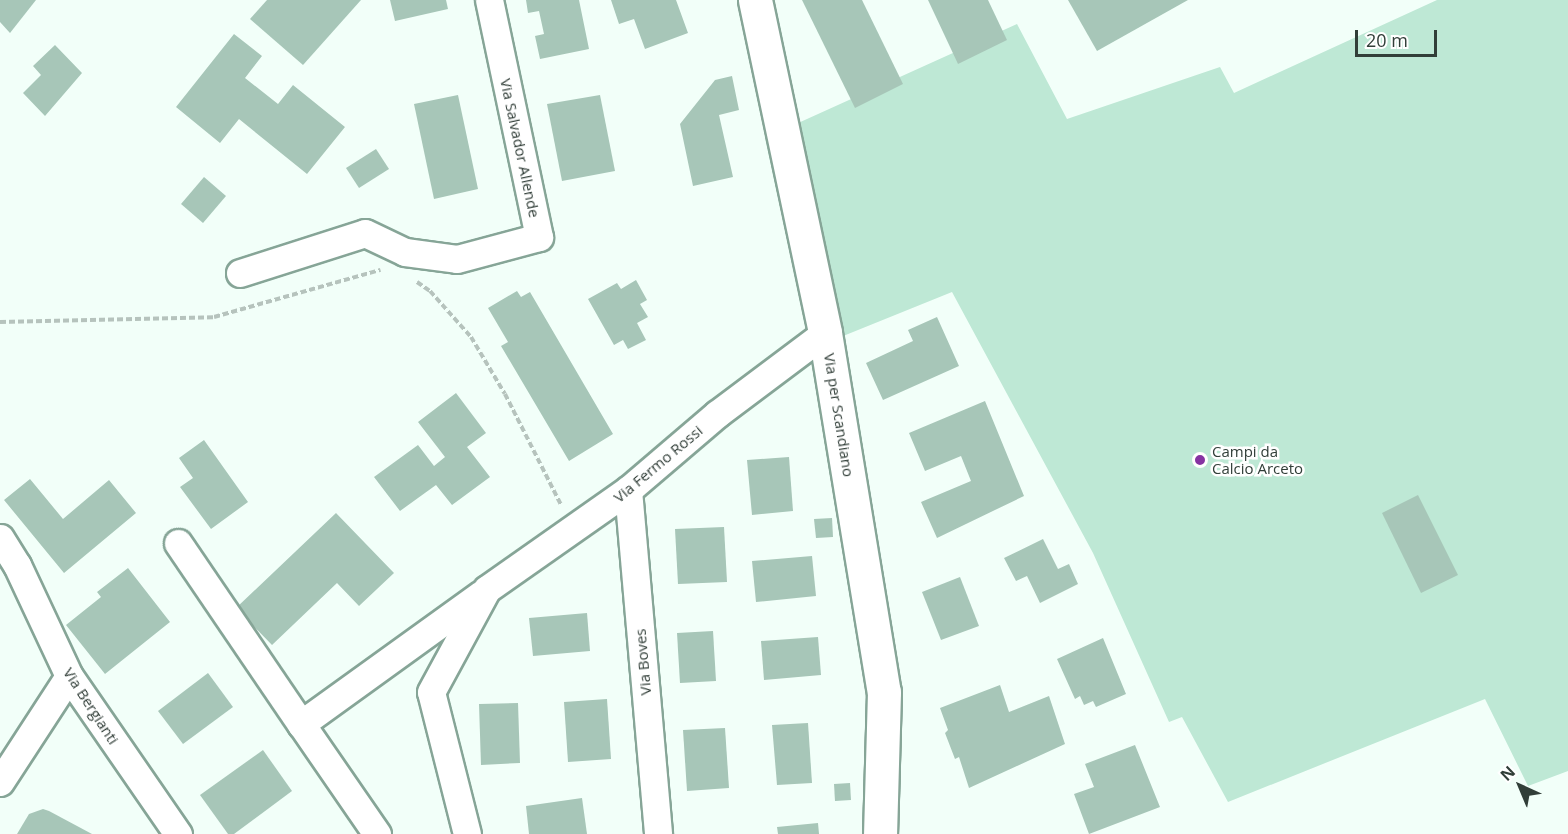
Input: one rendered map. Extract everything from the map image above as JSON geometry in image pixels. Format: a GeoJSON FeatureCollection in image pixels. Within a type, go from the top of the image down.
{"type":"FeatureCollection","features":[{"type":"Feature","properties":{"kind":"street","name":"Via Salvador Allende"},"geometry":{"type":"LineString","coordinates":[[240,273],[365,233],[405,252],[457,260],[539,237],[489,0]]}},
{"type":"Feature","properties":{"kind":"street","name":"Via per Scandiano"},"geometry":{"type":"LineString","coordinates":[[755,0],[825,333],[884,692],[880,834]]}},
{"type":"Feature","properties":{"kind":"street","name":"Via Fermo Rossi"},"geometry":{"type":"LineString","coordinates":[[301,724],[628,490],[717,414],[825,333]]}},
{"type":"Feature","properties":{"kind":"street","name":"Via Boves"},"geometry":{"type":"LineString","coordinates":[[628,490],[658,834]]}},
{"type":"Feature","properties":{"kind":"street","name":"Via Bergianti"},"geometry":{"type":"LineString","coordinates":[[0,538],[17,565],[69,676],[178,834]]}},
{"type":"Feature","properties":{"kind":"street"},"geometry":{"type":"LineString","coordinates":[[178,543],[377,834]]}},
{"type":"Feature","properties":{"kind":"street","name":"Via Fermo Rossi"},"geometry":{"type":"LineString","coordinates":[[467,834],[431,692],[487,590]]}},
{"type":"Feature","properties":{"kind":"street"},"geometry":{"type":"LineString","coordinates":[[0,782],[69,676]]}},
{"type":"Feature","properties":{"kind":"path"},"geometry":{"type":"LineString","coordinates":[[0,322],[214,316],[357,274],[391,268]]}},
{"type":"Feature","properties":{"kind":"path"},"geometry":{"type":"LineString","coordinates":[[412,279],[430,291],[471,338],[574,529]]}},
{"type":"Feature","properties":{"kind":"green space"},"geometry":{"type":"Polygon","coordinates":[[[1437,0],[1568,0],[1568,771],[1528,786],[1485,699],[1228,802],[1182,717],[1169,722],[1093,553],[952,292],[811,349],[765,138],[1017,24],[1067,119],[1220,67],[1234,93],[1437,0]]]}},
{"type":"Feature","properties":{"kind":"building"},"geometry":{"type":"Polygon","coordinates":[[[0,0],[36,0],[10,33],[0,22],[0,0]]]}},
{"type":"Feature","properties":{"kind":"building"},"geometry":{"type":"Polygon","coordinates":[[[267,0],[361,0],[303,65],[250,19],[267,0]]]}},
{"type":"Feature","properties":{"kind":"building"},"geometry":{"type":"Polygon","coordinates":[[[390,0],[446,0],[448,9],[395,21],[390,0]]]}},
{"type":"Feature","properties":{"kind":"building"},"geometry":{"type":"Polygon","coordinates":[[[526,0],[579,0],[589,49],[540,59],[535,36],[544,34],[539,11],[528,13],[526,0]]]}},
{"type":"Feature","properties":{"kind":"building"},"geometry":{"type":"Polygon","coordinates":[[[611,0],[676,0],[688,33],[645,49],[634,19],[619,24],[611,0]]]}},
{"type":"Feature","properties":{"kind":"building"},"geometry":{"type":"Polygon","coordinates":[[[802,0],[862,0],[903,84],[855,108],[802,0]]]}},
{"type":"Feature","properties":{"kind":"building"},"geometry":{"type":"Polygon","coordinates":[[[928,0],[988,0],[1007,40],[958,64],[928,0]]]}},
{"type":"Feature","properties":{"kind":"building"},"geometry":{"type":"Polygon","coordinates":[[[1068,0],[1188,0],[1097,51],[1068,0]]]}},
{"type":"Feature","properties":{"kind":"building"},"geometry":{"type":"Polygon","coordinates":[[[234,34],[262,56],[245,78],[278,104],[293,85],[345,127],[307,174],[239,119],[220,143],[176,107],[234,34]]]}},
{"type":"Feature","properties":{"kind":"building"},"geometry":{"type":"Polygon","coordinates":[[[55,45],[82,73],[45,116],[23,93],[41,75],[33,66],[55,45]]]}},
{"type":"Feature","properties":{"kind":"building"},"geometry":{"type":"Polygon","coordinates":[[[732,76],[739,110],[719,115],[733,177],[693,186],[680,124],[715,80],[732,76]]]}},
{"type":"Feature","properties":{"kind":"building"},"geometry":{"type":"Polygon","coordinates":[[[458,95],[478,189],[434,199],[414,104],[458,95]]]}},
{"type":"Feature","properties":{"kind":"building"},"geometry":{"type":"Polygon","coordinates":[[[600,95],[615,171],[562,181],[547,104],[600,95]]]}},
{"type":"Feature","properties":{"kind":"building"},"geometry":{"type":"Polygon","coordinates":[[[376,149],[389,169],[359,188],[346,168],[376,149]]]}},
{"type":"Feature","properties":{"kind":"building"},"geometry":{"type":"Polygon","coordinates":[[[204,177],[226,196],[203,223],[181,204],[204,177]]]}},
{"type":"Feature","properties":{"kind":"building"},"geometry":{"type":"Polygon","coordinates":[[[636,280],[647,300],[640,304],[648,317],[637,323],[646,340],[628,349],[623,340],[614,345],[588,299],[617,283],[621,289],[636,280]]]}},
{"type":"Feature","properties":{"kind":"building"},"geometry":{"type":"Polygon","coordinates":[[[517,291],[521,297],[530,292],[613,434],[569,461],[501,346],[508,342],[488,308],[517,291]]]}},
{"type":"Feature","properties":{"kind":"building"},"geometry":{"type":"Polygon","coordinates":[[[937,317],[959,366],[883,400],[866,363],[913,341],[908,330],[937,317]]]}},
{"type":"Feature","properties":{"kind":"building"},"geometry":{"type":"Polygon","coordinates":[[[456,393],[486,433],[467,447],[490,477],[452,505],[436,485],[400,511],[374,477],[418,445],[434,466],[445,457],[418,422],[456,393]]]}},
{"type":"Feature","properties":{"kind":"building"},"geometry":{"type":"Polygon","coordinates":[[[985,401],[1024,496],[937,538],[921,502],[971,481],[961,456],[925,471],[909,433],[985,401]]]}},
{"type":"Feature","properties":{"kind":"building"},"geometry":{"type":"Polygon","coordinates":[[[204,440],[248,502],[211,529],[180,487],[193,478],[179,458],[204,440]]]}},
{"type":"Feature","properties":{"kind":"building"},"geometry":{"type":"Polygon","coordinates":[[[789,457],[793,511],[752,515],[747,460],[789,457]]]}},
{"type":"Feature","properties":{"kind":"building"},"geometry":{"type":"Polygon","coordinates":[[[30,479],[63,519],[109,480],[136,513],[64,573],[4,500],[30,479]]]}},
{"type":"Feature","properties":{"kind":"building"},"geometry":{"type":"Polygon","coordinates":[[[1418,495],[1458,575],[1421,593],[1382,513],[1418,495]]]}},
{"type":"Feature","properties":{"kind":"building"},"geometry":{"type":"Polygon","coordinates":[[[336,513],[394,573],[359,606],[337,583],[272,645],[236,608],[336,513]]]}},
{"type":"Feature","properties":{"kind":"building"},"geometry":{"type":"Polygon","coordinates":[[[832,518],[833,537],[816,538],[814,519],[832,518]]]}},
{"type":"Feature","properties":{"kind":"building"},"geometry":{"type":"Polygon","coordinates":[[[724,527],[727,582],[678,584],[675,529],[724,527]]]}},
{"type":"Feature","properties":{"kind":"building"},"geometry":{"type":"Polygon","coordinates":[[[1043,539],[1058,569],[1069,564],[1078,584],[1040,603],[1027,576],[1016,581],[1004,558],[1043,539]]]}},
{"type":"Feature","properties":{"kind":"building"},"geometry":{"type":"Polygon","coordinates":[[[812,556],[816,596],[756,602],[752,561],[812,556]]]}},
{"type":"Feature","properties":{"kind":"building"},"geometry":{"type":"Polygon","coordinates":[[[128,568],[170,622],[105,674],[66,625],[101,597],[97,592],[128,568]]]}},
{"type":"Feature","properties":{"kind":"building"},"geometry":{"type":"Polygon","coordinates":[[[960,577],[979,626],[941,640],[922,592],[960,577]]]}},
{"type":"Feature","properties":{"kind":"building"},"geometry":{"type":"Polygon","coordinates":[[[587,613],[590,651],[533,656],[529,618],[587,613]]]}},
{"type":"Feature","properties":{"kind":"building"},"geometry":{"type":"Polygon","coordinates":[[[713,631],[716,681],[680,683],[677,633],[713,631]]]}},
{"type":"Feature","properties":{"kind":"building"},"geometry":{"type":"Polygon","coordinates":[[[818,637],[821,675],[764,680],[761,641],[818,637]]]}},
{"type":"Feature","properties":{"kind":"building"},"geometry":{"type":"Polygon","coordinates":[[[1103,638],[1126,694],[1096,707],[1093,701],[1084,705],[1080,696],[1075,699],[1057,659],[1103,638]]]}},
{"type":"Feature","properties":{"kind":"building"},"geometry":{"type":"Polygon","coordinates":[[[208,673],[233,707],[183,744],[158,711],[208,673]]]}},
{"type":"Feature","properties":{"kind":"building"},"geometry":{"type":"Polygon","coordinates":[[[1000,685],[1009,712],[1049,696],[1065,744],[969,788],[959,757],[955,759],[945,733],[948,730],[940,708],[1000,685]]]}},
{"type":"Feature","properties":{"kind":"building"},"geometry":{"type":"Polygon","coordinates":[[[607,699],[611,759],[568,762],[564,702],[607,699]]]}},
{"type":"Feature","properties":{"kind":"building"},"geometry":{"type":"Polygon","coordinates":[[[518,703],[520,763],[481,765],[479,704],[518,703]]]}},
{"type":"Feature","properties":{"kind":"building"},"geometry":{"type":"Polygon","coordinates":[[[808,723],[812,783],[777,785],[772,725],[808,723]]]}},
{"type":"Feature","properties":{"kind":"building"},"geometry":{"type":"Polygon","coordinates":[[[725,728],[729,788],[687,791],[683,730],[725,728]]]}},
{"type":"Feature","properties":{"kind":"building"},"geometry":{"type":"Polygon","coordinates":[[[1135,745],[1160,807],[1089,834],[1074,794],[1094,787],[1085,764],[1135,745]]]}},
{"type":"Feature","properties":{"kind":"building"},"geometry":{"type":"Polygon","coordinates":[[[263,750],[292,791],[234,834],[228,834],[200,795],[263,750]]]}},
{"type":"Feature","properties":{"kind":"building"},"geometry":{"type":"Polygon","coordinates":[[[850,783],[851,800],[835,801],[834,784],[850,783]]]}},
{"type":"Feature","properties":{"kind":"building"},"geometry":{"type":"Polygon","coordinates":[[[582,798],[587,834],[529,834],[526,806],[582,798]]]}},
{"type":"Feature","properties":{"kind":"building"},"geometry":{"type":"Polygon","coordinates":[[[43,809],[92,834],[17,834],[29,814],[43,809]]]}},
{"type":"Feature","properties":{"kind":"building"},"geometry":{"type":"Polygon","coordinates":[[[818,823],[819,834],[778,834],[777,827],[818,823]]]}},
{"type":"Feature","properties":{"kind":"place","name":"Campi da Calcio Arceto"},"geometry":{"type":"Point","coordinates":[1200,460]}}]}
